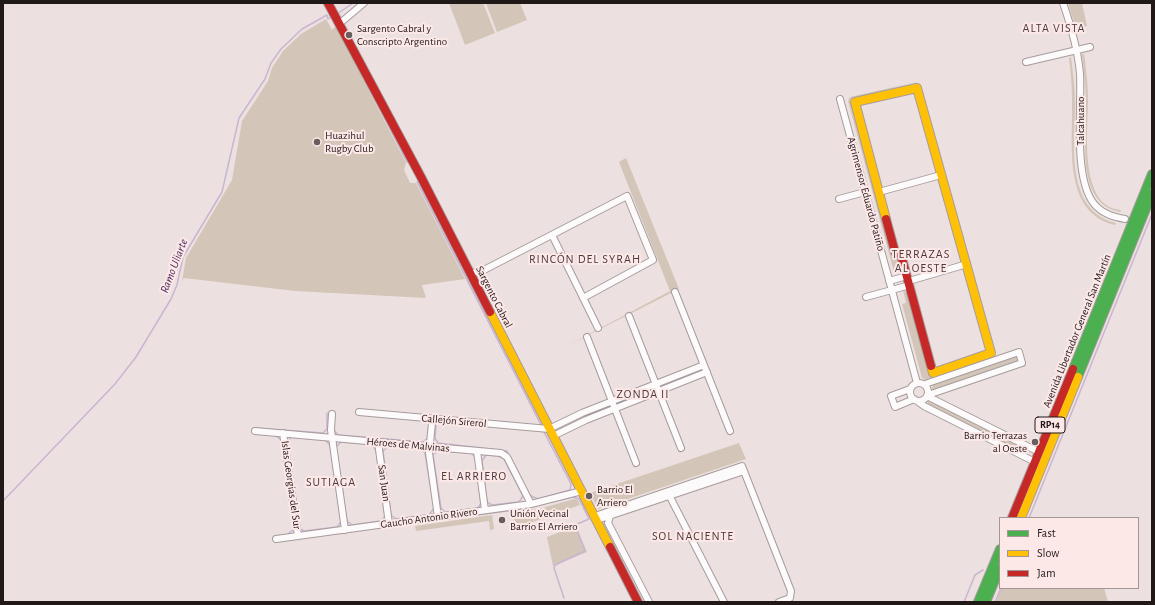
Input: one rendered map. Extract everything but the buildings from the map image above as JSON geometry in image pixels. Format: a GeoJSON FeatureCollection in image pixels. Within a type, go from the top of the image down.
{"type":"FeatureCollection","features":[{"type":"Feature","properties":{"kind":"main road","name":"Sargento Cabral"},"geometry":{"type":"LineString","coordinates":[[328,3],[472,277],[638,602]]}},
{"type":"Feature","properties":{"kind":"main road"},"geometry":{"type":"LineString","coordinates":[[917,88],[991,353],[933,373],[901,255],[895,252],[879,192],[855,102],[917,88]]}},
{"type":"Feature","properties":{"kind":"main road","name":"Avenida Libertador General San Martín"},"geometry":{"type":"LineString","coordinates":[[1020,517],[1152,174]]}},
{"type":"Feature","properties":{"kind":"main road","name":"Avenida Libertador General San Martín"},"geometry":{"type":"LineString","coordinates":[[1012,517],[1039,452],[1152,194]]}},
{"type":"Feature","properties":{"kind":"main road"},"geometry":{"type":"LineString","coordinates":[[978,602],[999,551]]}},
{"type":"Feature","properties":{"kind":"main road"},"geometry":{"type":"LineString","coordinates":[[986,602],[999,570]]}},
{"type":"Feature","properties":{"kind":"street"},"geometry":{"type":"LineString","coordinates":[[336,18],[364,3]]}},
{"type":"Feature","properties":{"kind":"street","name":"Talcahuano"},"geometry":{"type":"LineString","coordinates":[[1063,3],[1076,50],[1081,102],[1081,157],[1087,190],[1097,207],[1111,216],[1125,219]]}},
{"type":"Feature","properties":{"kind":"street"},"geometry":{"type":"LineString","coordinates":[[1026,62],[1090,47]]}},
{"type":"Feature","properties":{"kind":"street","name":"Agrimensor Eduardo Patiño"},"geometry":{"type":"LineString","coordinates":[[840,99],[917,383]]}},
{"type":"Feature","properties":{"kind":"street"},"geometry":{"type":"LineString","coordinates":[[879,192],[941,174]]}},
{"type":"Feature","properties":{"kind":"street"},"geometry":{"type":"LineString","coordinates":[[839,199],[865,192]]}},
{"type":"Feature","properties":{"kind":"street"},"geometry":{"type":"LineString","coordinates":[[472,277],[477,272],[480,272],[627,196],[653,260],[583,298]]}},
{"type":"Feature","properties":{"kind":"street"},"geometry":{"type":"LineString","coordinates":[[552,235],[598,328]]}},
{"type":"Feature","properties":{"kind":"street"},"geometry":{"type":"LineString","coordinates":[[866,297],[892,290],[908,281],[966,264]]}},
{"type":"Feature","properties":{"kind":"street"},"geometry":{"type":"LineString","coordinates":[[889,281],[908,281]]}},
{"type":"Feature","properties":{"kind":"street"},"geometry":{"type":"LineString","coordinates":[[676,292],[730,431]]}},
{"type":"Feature","properties":{"kind":"street"},"geometry":{"type":"LineString","coordinates":[[629,316],[681,448]]}},
{"type":"Feature","properties":{"kind":"street"},"geometry":{"type":"LineString","coordinates":[[587,337],[636,463]]}},
{"type":"Feature","properties":{"kind":"street"},"geometry":{"type":"LineString","coordinates":[[1019,352],[1022,363],[928,395],[923,400],[915,400],[894,407],[891,396],[910,389],[917,383],[924,384],[1019,352]]}},
{"type":"Feature","properties":{"kind":"street"},"geometry":{"type":"LineString","coordinates":[[551,433],[582,413],[704,365]]}},
{"type":"Feature","properties":{"kind":"street"},"geometry":{"type":"LineString","coordinates":[[551,433],[707,372]]}},
{"type":"Feature","properties":{"kind":"street"},"geometry":{"type":"LineString","coordinates":[[924,384],[928,389],[928,395]]}},
{"type":"Feature","properties":{"kind":"street"},"geometry":{"type":"LineString","coordinates":[[910,389],[911,396],[924,406],[1035,462]]}},
{"type":"Feature","properties":{"kind":"street"},"geometry":{"type":"LineString","coordinates":[[928,395],[1039,452]]}},
{"type":"Feature","properties":{"kind":"street","name":"Callejón Sirerol"},"geometry":{"type":"LineString","coordinates":[[359,412],[551,433]]}},
{"type":"Feature","properties":{"kind":"street"},"geometry":{"type":"LineString","coordinates":[[332,414],[332,438],[345,530]]}},
{"type":"Feature","properties":{"kind":"street"},"geometry":{"type":"LineString","coordinates":[[432,423],[429,453],[438,517]]}},
{"type":"Feature","properties":{"kind":"street","name":"Héroes de Malvinas"},"geometry":{"type":"LineString","coordinates":[[255,431],[501,453],[507,458],[531,504]]}},
{"type":"Feature","properties":{"kind":"street","name":"Islas Georgias del Sur"},"geometry":{"type":"LineString","coordinates":[[283,433],[298,536]]}},
{"type":"Feature","properties":{"kind":"street","name":"San Juan"},"geometry":{"type":"LineString","coordinates":[[378,442],[389,524]]}},
{"type":"Feature","properties":{"kind":"street"},"geometry":{"type":"LineString","coordinates":[[477,451],[485,510]]}},
{"type":"Feature","properties":{"kind":"street"},"geometry":{"type":"LineString","coordinates":[[596,518],[668,493],[744,471],[791,590],[790,598],[779,602]]}},
{"type":"Feature","properties":{"kind":"street","name":"Gaucho Antonio Rivero"},"geometry":{"type":"LineString","coordinates":[[276,539],[531,504],[582,491]]}},
{"type":"Feature","properties":{"kind":"street"},"geometry":{"type":"LineString","coordinates":[[668,493],[724,602]]}},
{"type":"Feature","properties":{"kind":"street"},"geometry":{"type":"LineString","coordinates":[[596,518],[610,516],[622,509]]}},
{"type":"Feature","properties":{"kind":"street"},"geometry":{"type":"LineString","coordinates":[[610,516],[608,523],[649,602]]}},
{"type":"Feature","properties":{"kind":"shaded area"},"geometry":{"type":"Polygon","coordinates":[[[449,3],[483,3],[495,33],[465,45],[449,3]]]}},
{"type":"Feature","properties":{"kind":"shaded area"},"geometry":{"type":"Polygon","coordinates":[[[486,3],[520,3],[527,20],[497,32],[486,3]]]}},
{"type":"Feature","properties":{"kind":"shaded area"},"geometry":{"type":"Polygon","coordinates":[[[1068,3],[1082,3],[1087,26],[1076,29],[1068,3]]]}},
{"type":"Feature","properties":{"kind":"shaded area","name":"Huazihul Rugby Club"},"geometry":{"type":"Polygon","coordinates":[[[326,19],[332,30],[336,26],[406,163],[404,170],[410,183],[416,183],[465,279],[422,285],[426,298],[295,291],[184,278],[182,281],[186,258],[232,180],[242,121],[268,81],[272,68],[283,51],[301,34],[326,19]]]}},
{"type":"Feature","properties":{"kind":"shaded area"},"geometry":{"type":"Polygon","coordinates":[[[1082,54],[1084,54],[1087,82],[1087,146],[1088,164],[1092,181],[1098,195],[1107,206],[1121,210],[1120,212],[1106,207],[1096,197],[1090,184],[1086,168],[1086,100],[1082,54]]]}},
{"type":"Feature","properties":{"kind":"shaded area"},"geometry":{"type":"Polygon","coordinates":[[[1071,57],[1075,97],[1074,155],[1080,190],[1088,204],[1099,216],[1116,223],[1115,225],[1098,218],[1086,206],[1078,192],[1072,156],[1072,92],[1069,58],[1071,57]]]}},
{"type":"Feature","properties":{"kind":"shaded area"},"geometry":{"type":"Polygon","coordinates":[[[921,81],[850,99],[892,256],[898,258],[901,269],[898,273],[898,271],[894,272],[848,101],[850,97],[921,81]]]}},
{"type":"Feature","properties":{"kind":"shaded area"},"geometry":{"type":"Polygon","coordinates":[[[626,158],[679,289],[563,348],[670,291],[619,162],[626,158]]]}},
{"type":"Feature","properties":{"kind":"shaded area"},"geometry":{"type":"Polygon","coordinates":[[[903,290],[907,293],[930,378],[998,356],[926,380],[922,378],[902,304],[906,303],[903,290]]]}},
{"type":"Feature","properties":{"kind":"shaded area"},"geometry":{"type":"Polygon","coordinates":[[[1021,355],[1022,360],[934,390],[932,389],[933,385],[1021,355]]]}},
{"type":"Feature","properties":{"kind":"shaded area"},"geometry":{"type":"Polygon","coordinates":[[[928,400],[1018,445],[1018,448],[1016,449],[928,404],[928,400]]]}},
{"type":"Feature","properties":{"kind":"shaded area"},"geometry":{"type":"Polygon","coordinates":[[[739,443],[746,459],[598,509],[590,493],[739,443]]]}},
{"type":"Feature","properties":{"kind":"shaded area"},"geometry":{"type":"Polygon","coordinates":[[[574,499],[578,500],[580,505],[513,529],[512,525],[516,523],[512,512],[539,509],[574,499]]]}},
{"type":"Feature","properties":{"kind":"shaded area"},"geometry":{"type":"Polygon","coordinates":[[[492,515],[494,529],[490,530],[489,521],[416,531],[415,526],[492,515]]]}},
{"type":"Feature","properties":{"kind":"shaded area"},"geometry":{"type":"Polygon","coordinates":[[[576,526],[587,552],[553,566],[547,537],[576,526]]]}},
{"type":"Feature","properties":{"kind":"shaded area"},"geometry":{"type":"Polygon","coordinates":[[[1001,589],[1104,589],[1108,602],[996,602],[1001,589]]]}},
{"type":"Feature","properties":{"kind":"waterway"},"geometry":{"type":"LineString","coordinates":[[323,3],[328,11]]}},
{"type":"Feature","properties":{"kind":"waterway"},"geometry":{"type":"LineString","coordinates":[[337,14],[353,3]]}},
{"type":"Feature","properties":{"kind":"waterway","name":"Ramo Uliarte"},"geometry":{"type":"LineString","coordinates":[[3,501],[115,384],[136,357],[171,299],[177,285],[183,257],[222,192],[239,118],[265,79],[271,63],[281,49],[302,29],[327,15],[328,19],[332,16]]}},
{"type":"Feature","properties":{"kind":"waterway"},"geometry":{"type":"LineString","coordinates":[[365,80],[407,162]]}},
{"type":"Feature","properties":{"kind":"waterway"},"geometry":{"type":"LineString","coordinates":[[417,182],[541,425]]}},
{"type":"Feature","properties":{"kind":"waterway"},"geometry":{"type":"LineString","coordinates":[[1029,517],[1152,214]]}},
{"type":"Feature","properties":{"kind":"waterway"},"geometry":{"type":"LineString","coordinates":[[256,428],[323,433],[327,429],[327,413]]}},
{"type":"Feature","properties":{"kind":"waterway"},"geometry":{"type":"LineString","coordinates":[[436,424],[435,438],[438,443],[507,451],[509,456]]}},
{"type":"Feature","properties":{"kind":"waterway"},"geometry":{"type":"LineString","coordinates":[[334,430],[338,435],[423,442],[429,437]]}},
{"type":"Feature","properties":{"kind":"waterway"},"geometry":{"type":"LineString","coordinates":[[529,495],[538,499],[570,490],[571,484],[544,432]]}},
{"type":"Feature","properties":{"kind":"waterway"},"geometry":{"type":"LineString","coordinates":[[275,435],[281,440],[294,529],[288,534]]}},
{"type":"Feature","properties":{"kind":"waterway"},"geometry":{"type":"LineString","coordinates":[[291,437],[325,440],[330,445],[341,522],[337,527],[304,531],[299,528],[287,442],[291,437]]}},
{"type":"Feature","properties":{"kind":"waterway"},"geometry":{"type":"LineString","coordinates":[[341,442],[371,444],[376,450],[385,516],[381,521],[352,525],[347,521],[336,447],[341,442]]}},
{"type":"Feature","properties":{"kind":"waterway"},"geometry":{"type":"LineString","coordinates":[[388,446],[421,449],[425,453],[434,508],[429,515],[396,519],[391,515],[383,451],[388,446]]}},
{"type":"Feature","properties":{"kind":"waterway"},"geometry":{"type":"LineString","coordinates":[[438,451],[471,453],[475,457],[481,503],[478,508],[445,512],[441,508],[433,455],[438,451]]}},
{"type":"Feature","properties":{"kind":"waterway"},"geometry":{"type":"LineString","coordinates":[[486,455],[498,456],[504,459],[523,496],[519,502],[492,505],[487,502],[482,461],[486,455]]}},
{"type":"Feature","properties":{"kind":"waterway"},"geometry":{"type":"LineString","coordinates":[[416,523],[522,509],[573,497],[579,499],[589,519],[575,525],[585,551],[555,565],[554,568],[564,598]]}},
{"type":"Feature","properties":{"kind":"waterway"},"geometry":{"type":"LineString","coordinates":[[274,536],[284,535]]}},
{"type":"Feature","properties":{"kind":"waterway"},"geometry":{"type":"LineString","coordinates":[[964,602],[975,575],[983,570]]}},
{"type":"Feature","properties":{"kind":"waterway"},"geometry":{"type":"LineString","coordinates":[[995,602],[1001,589]]}},
{"type":"Feature","properties":{"kind":"traffic: fast"},"geometry":{"type":"LineString","coordinates":[[1073,369],[1152,174]]}},
{"type":"Feature","properties":{"kind":"traffic: fast"},"geometry":{"type":"LineString","coordinates":[[1078,377],[1152,194]]}},
{"type":"Feature","properties":{"kind":"traffic: fast"},"geometry":{"type":"LineString","coordinates":[[978,602],[999,551]]}},
{"type":"Feature","properties":{"kind":"traffic: fast"},"geometry":{"type":"LineString","coordinates":[[986,602],[999,570]]}},
{"type":"Feature","properties":{"kind":"traffic: slow"},"geometry":{"type":"LineString","coordinates":[[917,88],[991,353],[933,373],[931,366]]}},
{"type":"Feature","properties":{"kind":"traffic: slow"},"geometry":{"type":"LineString","coordinates":[[886,219],[855,102],[917,88]]}},
{"type":"Feature","properties":{"kind":"traffic: slow"},"geometry":{"type":"LineString","coordinates":[[490,312],[610,547]]}},
{"type":"Feature","properties":{"kind":"traffic: slow"},"geometry":{"type":"LineString","coordinates":[[1021,517],[1078,377]]}},
{"type":"Feature","properties":{"kind":"traffic: jam"},"geometry":{"type":"LineString","coordinates":[[328,3],[421,177],[490,312]]}},
{"type":"Feature","properties":{"kind":"traffic: jam"},"geometry":{"type":"LineString","coordinates":[[886,219],[895,252],[901,255],[931,366]]}},
{"type":"Feature","properties":{"kind":"traffic: jam"},"geometry":{"type":"LineString","coordinates":[[1012,517],[1073,369]]}},
{"type":"Feature","properties":{"kind":"traffic: jam"},"geometry":{"type":"LineString","coordinates":[[610,547],[638,602]]}},
{"type":"Feature","properties":{"kind":"place","name":"Sargento Cabral y Conscripto Argentino"},"geometry":{"type":"Point","coordinates":[349,35]}},
{"type":"Feature","properties":{"kind":"place","name":"Huazihul Rugby Club"},"geometry":{"type":"Point","coordinates":[317,142]}},
{"type":"Feature","properties":{"kind":"place","name":"Barrio Terrazas al Oeste"},"geometry":{"type":"Point","coordinates":[1035,442]}},
{"type":"Feature","properties":{"kind":"place","name":"Barrio El Arriero"},"geometry":{"type":"Point","coordinates":[589,496]}},
{"type":"Feature","properties":{"kind":"place","name":"Unión Vecinal Barrio El Arriero"},"geometry":{"type":"Point","coordinates":[502,520]}},
{"type":"Feature","properties":{"kind":"district","name":"ALTA VISTA"},"geometry":{"type":"Point","coordinates":[1054,28]}},
{"type":"Feature","properties":{"kind":"district","name":"RINCÓN DEL SYRAH"},"geometry":{"type":"Point","coordinates":[585,259]}},
{"type":"Feature","properties":{"kind":"district","name":"TERRAZAS AL OESTE"},"geometry":{"type":"Point","coordinates":[921,261]}},
{"type":"Feature","properties":{"kind":"district","name":"ZONDA II"},"geometry":{"type":"Point","coordinates":[643,394]}},
{"type":"Feature","properties":{"kind":"district","name":"EL ARRIERO"},"geometry":{"type":"Point","coordinates":[474,476]}},
{"type":"Feature","properties":{"kind":"district","name":"SUTIAGA"},"geometry":{"type":"Point","coordinates":[331,482]}},
{"type":"Feature","properties":{"kind":"district","name":"SOL NACIENTE"},"geometry":{"type":"Point","coordinates":[693,536]}}]}
